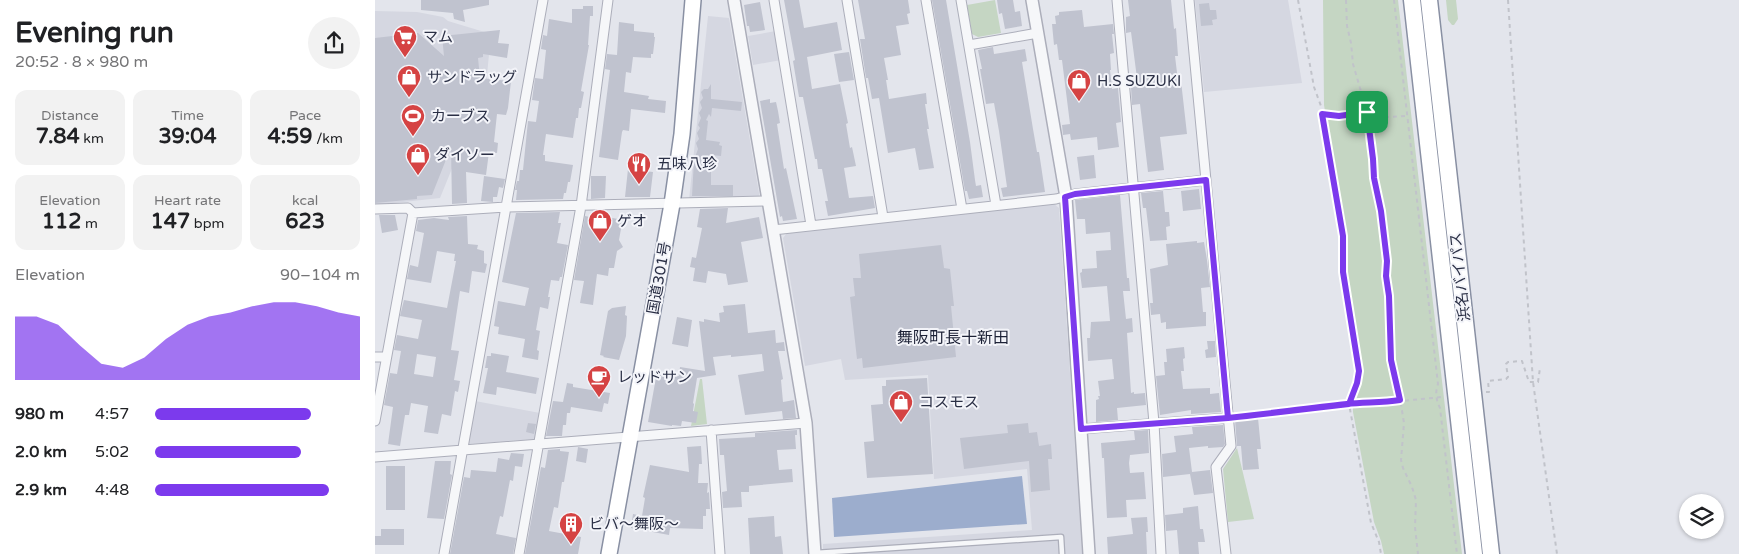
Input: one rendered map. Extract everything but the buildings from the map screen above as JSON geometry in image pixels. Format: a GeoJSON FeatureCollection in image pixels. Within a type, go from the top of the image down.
{"type":"FeatureCollection","features":[{"type":"Feature","properties":{"kind":"highway","name":"国道301号"},"geometry":{"type":"LineString","coordinates":[[609,554],[672,204],[682,134],[693,0]]}},
{"type":"Feature","properties":{"kind":"highway","name":"浜名バイパス"},"geometry":{"type":"LineString","coordinates":[[1410,0],[1474,554]]}},
{"type":"Feature","properties":{"kind":"highway","name":"浜名バイパス"},"geometry":{"type":"LineString","coordinates":[[1431,0],[1434,46],[1491,554]]}},
{"type":"Feature","properties":{"kind":"street"},"geometry":{"type":"LineString","coordinates":[[444,554],[543,0]]}},
{"type":"Feature","properties":{"kind":"street"},"geometry":{"type":"LineString","coordinates":[[519,554],[581,206],[608,0]]}},
{"type":"Feature","properties":{"kind":"street"},"geometry":{"type":"LineString","coordinates":[[734,0],[806,422],[815,553]]}},
{"type":"Feature","properties":{"kind":"street"},"geometry":{"type":"LineString","coordinates":[[775,0],[811,225]]}},
{"type":"Feature","properties":{"kind":"street"},"geometry":{"type":"LineString","coordinates":[[847,0],[883,217]]}},
{"type":"Feature","properties":{"kind":"street"},"geometry":{"type":"LineString","coordinates":[[926,0],[962,209]]}},
{"type":"Feature","properties":{"kind":"street"},"geometry":{"type":"LineString","coordinates":[[961,0],[996,205]]}},
{"type":"Feature","properties":{"kind":"street"},"geometry":{"type":"LineString","coordinates":[[1032,0],[1065,197],[1089,554]]}},
{"type":"Feature","properties":{"kind":"street"},"geometry":{"type":"LineString","coordinates":[[1117,0],[1154,423],[1161,554]]}},
{"type":"Feature","properties":{"kind":"street"},"geometry":{"type":"LineString","coordinates":[[1189,0],[1231,446],[1216,467],[1226,554]]}},
{"type":"Feature","properties":{"kind":"street"},"geometry":{"type":"LineString","coordinates":[[969,45],[1038,33]]}},
{"type":"Feature","properties":{"kind":"street"},"geometry":{"type":"LineString","coordinates":[[773,230],[1206,180]]}},
{"type":"Feature","properties":{"kind":"street"},"geometry":{"type":"LineString","coordinates":[[375,209],[408,208],[413,212],[506,207],[768,202]]}},
{"type":"Feature","properties":{"kind":"street"},"geometry":{"type":"LineString","coordinates":[[375,422],[413,212]]}},
{"type":"Feature","properties":{"kind":"street"},"geometry":{"type":"LineString","coordinates":[[375,357],[386,357]]}},
{"type":"Feature","properties":{"kind":"street"},"geometry":{"type":"LineString","coordinates":[[1081,429],[1228,418]]}},
{"type":"Feature","properties":{"kind":"street"},"geometry":{"type":"LineString","coordinates":[[375,456],[806,422]]}},
{"type":"Feature","properties":{"kind":"street"},"geometry":{"type":"LineString","coordinates":[[711,430],[720,554]]}},
{"type":"Feature","properties":{"kind":"lane"},"geometry":{"type":"LineString","coordinates":[[815,553],[1061,537],[1062,554]]}},
{"type":"Feature","properties":{"kind":"path"},"geometry":{"type":"LineString","coordinates":[[1298,0],[1314,87],[1320,102],[1343,236],[1343,272],[1359,371],[1357,383],[1349,404],[1371,523],[1379,542],[1381,554]]}},
{"type":"Feature","properties":{"kind":"path"},"geometry":{"type":"LineString","coordinates":[[1346,0],[1347,26],[1353,64],[1367,112],[1374,178],[1381,211],[1387,261],[1386,276],[1389,296],[1391,360],[1404,423],[1401,460],[1415,493],[1415,527],[1418,554]]}},
{"type":"Feature","properties":{"kind":"path"},"geometry":{"type":"LineString","coordinates":[[1394,0],[1438,384],[1436,390],[1440,408],[1457,554]]}},
{"type":"Feature","properties":{"kind":"path"},"geometry":{"type":"LineString","coordinates":[[1508,0],[1533,382],[1557,554]]}},
{"type":"Feature","properties":{"kind":"path"},"geometry":{"type":"LineString","coordinates":[[1322,114],[1339,116],[1367,112],[1387,117],[1407,116]]}},
{"type":"Feature","properties":{"kind":"path"},"geometry":{"type":"LineString","coordinates":[[1489,392],[1488,381],[1506,379],[1508,377],[1506,364],[1508,362],[1523,361],[1529,382],[1538,382],[1540,368]]}},
{"type":"Feature","properties":{"kind":"path"},"geometry":{"type":"LineString","coordinates":[[1228,418],[1349,404],[1371,404],[1445,397]]}},
{"type":"Feature","properties":{"kind":"shaded area"},"geometry":{"type":"Polygon","coordinates":[[[1195,0],[1288,0],[1302,83],[1204,92],[1195,0]]]}},
{"type":"Feature","properties":{"kind":"shaded area"},"geometry":{"type":"Polygon","coordinates":[[[375,11],[417,12],[443,17],[448,21],[491,34],[486,85],[440,198],[375,205],[375,11]]]}},
{"type":"Feature","properties":{"kind":"shaded area"},"geometry":{"type":"Polygon","coordinates":[[[708,16],[729,18],[760,199],[689,200],[708,16]]]}},
{"type":"Feature","properties":{"kind":"shaded area"},"geometry":{"type":"Polygon","coordinates":[[[776,31],[781,60],[753,65],[748,36],[776,31]]]}},
{"type":"Feature","properties":{"kind":"shaded area"},"geometry":{"type":"Polygon","coordinates":[[[1054,204],[1059,208],[1082,554],[823,554],[823,544],[1032,530],[1027,469],[934,479],[928,375],[845,380],[841,359],[805,366],[783,238],[787,233],[1054,204]]]}},
{"type":"Feature","properties":{"kind":"shaded area"},"geometry":{"type":"Polygon","coordinates":[[[475,401],[540,413],[536,439],[468,444],[475,401]]]}},
{"type":"Feature","properties":{"kind":"green space"},"geometry":{"type":"Polygon","coordinates":[[[995,0],[1001,33],[978,37],[972,34],[967,5],[995,0]]]}},
{"type":"Feature","properties":{"kind":"green space"},"geometry":{"type":"Polygon","coordinates":[[[1323,0],[1398,0],[1462,554],[1384,554],[1374,522],[1353,412],[1361,370],[1346,271],[1345,236],[1324,105],[1323,0]]]}},
{"type":"Feature","properties":{"kind":"green space"},"geometry":{"type":"Polygon","coordinates":[[[1446,0],[1456,0],[1458,19],[1454,25],[1448,20],[1446,0]]]}},
{"type":"Feature","properties":{"kind":"green space"},"geometry":{"type":"Polygon","coordinates":[[[700,379],[702,379],[707,424],[691,426],[700,379]]]}},
{"type":"Feature","properties":{"kind":"green space"},"geometry":{"type":"Polygon","coordinates":[[[1237,448],[1254,519],[1228,522],[1223,469],[1237,448]]]}},
{"type":"Feature","properties":{"kind":"water"},"geometry":{"type":"Polygon","coordinates":[[[1022,476],[1027,524],[834,537],[832,498],[1022,476]]]}},
{"type":"Feature","properties":{"kind":"place","name":"マム"},"geometry":{"type":"Point","coordinates":[405,58]}},
{"type":"Feature","properties":{"kind":"place","name":"サンドラッグ"},"geometry":{"type":"Point","coordinates":[409,98]}},
{"type":"Feature","properties":{"kind":"place","name":"H.S SUZUKI"},"geometry":{"type":"Point","coordinates":[1079,102]}},
{"type":"Feature","properties":{"kind":"place","name":"カーブス"},"geometry":{"type":"Point","coordinates":[413,137]}},
{"type":"Feature","properties":{"kind":"place","name":"ダイソー"},"geometry":{"type":"Point","coordinates":[418,176]}},
{"type":"Feature","properties":{"kind":"place","name":"五味八珍"},"geometry":{"type":"Point","coordinates":[639,185]}},
{"type":"Feature","properties":{"kind":"place","name":"ゲオ"},"geometry":{"type":"Point","coordinates":[600,242]}},
{"type":"Feature","properties":{"kind":"place","name":"レッドサン"},"geometry":{"type":"Point","coordinates":[599,398]}},
{"type":"Feature","properties":{"kind":"place","name":"コスモス"},"geometry":{"type":"Point","coordinates":[901,423]}},
{"type":"Feature","properties":{"kind":"place","name":"ビバ～舞阪～"},"geometry":{"type":"Point","coordinates":[571,545]}},
{"type":"Feature","properties":{"kind":"district","name":"舞阪町長十新田"},"geometry":{"type":"Point","coordinates":[953,338]}},
{"type":"Feature","properties":{"kind":"route"},"geometry":{"type":"LineString","coordinates":[[1367,112],[1339,116],[1322,114],[1343,236],[1343,272],[1359,371],[1359,377],[1349,404],[1263,415],[1228,418],[1081,429],[1065,197],[1075,194],[1206,180],[1228,418],[1349,404],[1371,404],[1400,400],[1397,380],[1390,356],[1387,261],[1381,211],[1374,178],[1367,112]]}}]}
